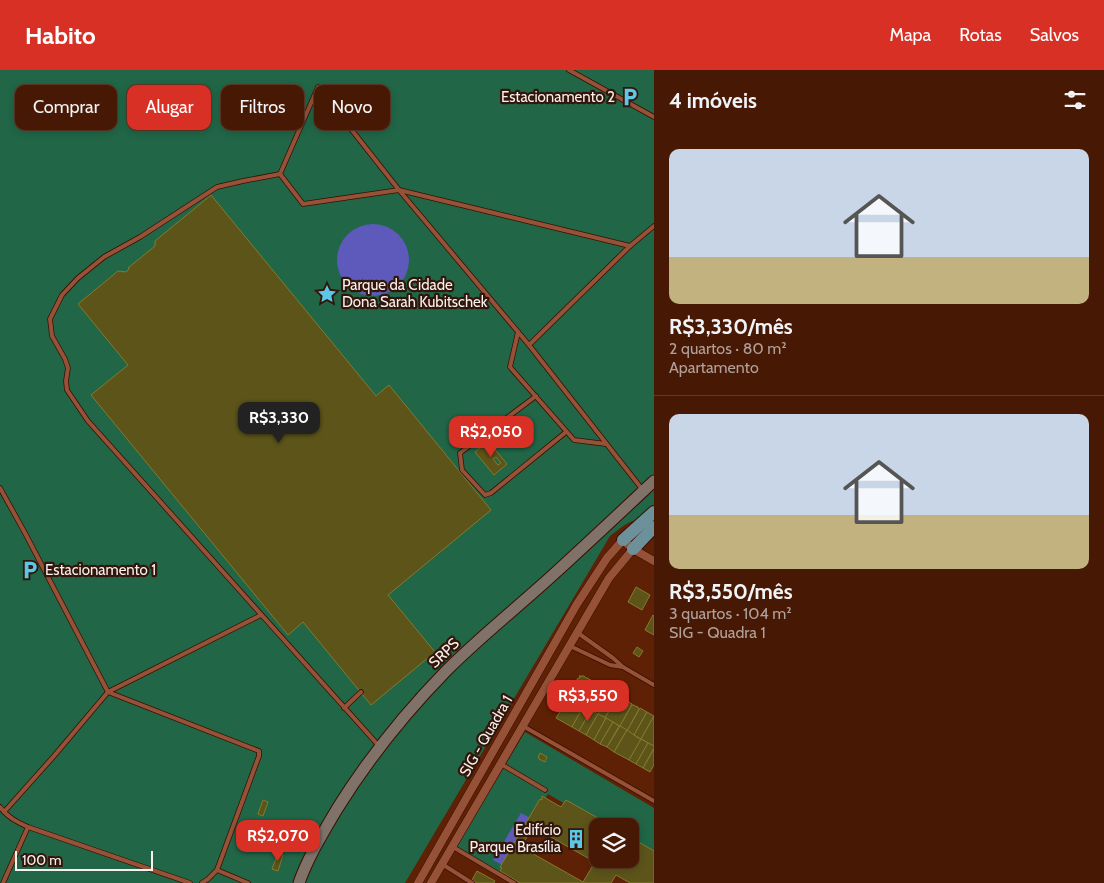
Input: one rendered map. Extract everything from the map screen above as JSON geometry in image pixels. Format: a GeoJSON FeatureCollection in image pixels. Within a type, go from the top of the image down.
{"type":"FeatureCollection","features":[{"type":"Feature","properties":{"kind":"main road","name":"SRPS"},"geometry":{"type":"LineString","coordinates":[[299,883],[302,873],[325,829],[358,777],[417,702],[447,670],[654,481]]}},
{"type":"Feature","properties":{"kind":"main road"},"geometry":{"type":"LineString","coordinates":[[623,540],[654,512]]}},
{"type":"Feature","properties":{"kind":"main road"},"geometry":{"type":"LineString","coordinates":[[633,550],[654,527]]}},
{"type":"Feature","properties":{"kind":"street"},"geometry":{"type":"LineString","coordinates":[[623,540],[633,550],[654,561]]}},
{"type":"Feature","properties":{"kind":"street","name":"SIG - Quadra 1"},"geometry":{"type":"LineString","coordinates":[[418,883],[577,604],[607,558],[623,540]]}},
{"type":"Feature","properties":{"kind":"street","name":"SIG - Quadra 1"},"geometry":{"type":"LineString","coordinates":[[431,883],[609,578],[633,550]]}},
{"type":"Feature","properties":{"kind":"lane"},"geometry":{"type":"LineString","coordinates":[[569,70],[654,117]]}},
{"type":"Feature","properties":{"kind":"lane"},"geometry":{"type":"LineString","coordinates":[[280,174],[318,87],[399,190],[529,345],[644,491]]}},
{"type":"Feature","properties":{"kind":"lane"},"geometry":{"type":"LineString","coordinates":[[280,174],[303,204],[399,190],[630,246]]}},
{"type":"Feature","properties":{"kind":"lane"},"geometry":{"type":"LineString","coordinates":[[280,174],[217,187],[140,237],[104,257],[78,278],[62,295],[50,319],[52,336],[68,368],[67,390],[88,421],[380,748]]}},
{"type":"Feature","properties":{"kind":"lane"},"geometry":{"type":"LineString","coordinates":[[529,345],[630,246],[654,226]]}},
{"type":"Feature","properties":{"kind":"lane"},"geometry":{"type":"LineString","coordinates":[[518,332],[510,367],[574,440],[606,444]]}},
{"type":"Feature","properties":{"kind":"lane"},"geometry":{"type":"LineString","coordinates":[[536,396],[460,453],[462,470],[485,495],[491,493],[566,432]]}},
{"type":"Feature","properties":{"kind":"lane"},"geometry":{"type":"LineString","coordinates":[[0,488],[108,692],[259,751],[259,756],[217,870],[202,883]]}},
{"type":"Feature","properties":{"kind":"lane"},"geometry":{"type":"LineString","coordinates":[[4,812],[108,692],[261,615]]}},
{"type":"Feature","properties":{"kind":"lane"},"geometry":{"type":"LineString","coordinates":[[578,633],[623,667],[654,685]]}},
{"type":"Feature","properties":{"kind":"lane"},"geometry":{"type":"LineString","coordinates":[[570,646],[610,665],[623,667]]}},
{"type":"Feature","properties":{"kind":"lane"},"geometry":{"type":"LineString","coordinates":[[344,708],[360,692]]}},
{"type":"Feature","properties":{"kind":"lane"},"geometry":{"type":"LineString","coordinates":[[523,726],[654,801]]}},
{"type":"Feature","properties":{"kind":"lane"},"geometry":{"type":"LineString","coordinates":[[501,764],[545,790]]}},
{"type":"Feature","properties":{"kind":"lane"},"geometry":{"type":"LineString","coordinates":[[0,807],[16,821],[28,827],[190,883]]}},
{"type":"Feature","properties":{"kind":"lane"},"geometry":{"type":"LineString","coordinates":[[3,883],[28,827]]}},
{"type":"Feature","properties":{"kind":"lane"},"geometry":{"type":"LineString","coordinates":[[453,847],[514,883]]}},
{"type":"Feature","properties":{"kind":"lane"},"geometry":{"type":"LineString","coordinates":[[442,864],[472,883]]}},
{"type":"Feature","properties":{"kind":"lane"},"geometry":{"type":"LineString","coordinates":[[217,870],[248,883]]}},
{"type":"Feature","properties":{"kind":"green space","name":"Parque da Cidade Dona Sarah Kubitschek"},"geometry":{"type":"Polygon","coordinates":[[[0,70],[654,70],[654,520],[635,520],[610,536],[405,883],[0,883],[0,70]]]}},
{"type":"Feature","properties":{"kind":"green space"},"geometry":{"type":"Polygon","coordinates":[[[525,732],[654,808],[654,857],[639,848],[639,818],[589,818],[548,794],[501,873],[457,847],[525,732]]]}},
{"type":"Feature","properties":{"kind":"shaded area"},"geometry":{"type":"Polygon","coordinates":[[[373,224],[393,230],[403,240],[409,260],[403,280],[393,290],[373,296],[353,290],[343,280],[337,260],[343,240],[353,230],[373,224]]]}},
{"type":"Feature","properties":{"kind":"shaded area"},"geometry":{"type":"Polygon","coordinates":[[[521,813],[532,819],[504,866],[493,860],[521,813]]]}},
{"type":"Feature","properties":{"kind":"building"},"geometry":{"type":"Polygon","coordinates":[[[211,195],[376,396],[389,385],[491,510],[388,595],[435,652],[371,705],[303,622],[288,635],[91,395],[128,365],[78,304],[118,271],[126,272],[128,268],[155,246],[155,241],[211,195]]]}},
{"type":"Feature","properties":{"kind":"building"},"geometry":{"type":"Polygon","coordinates":[[[488,441],[507,464],[494,475],[475,452],[488,441]],[[496,457],[493,459],[498,465],[501,463],[496,457]]]}},
{"type":"Feature","properties":{"kind":"building"},"geometry":{"type":"Polygon","coordinates":[[[636,587],[650,595],[642,610],[628,602],[636,587]]]}},
{"type":"Feature","properties":{"kind":"building"},"geometry":{"type":"Polygon","coordinates":[[[654,616],[654,635],[645,630],[654,616]]]}},
{"type":"Feature","properties":{"kind":"building"},"geometry":{"type":"Polygon","coordinates":[[[637,647],[643,651],[639,657],[633,653],[637,647]]]}},
{"type":"Feature","properties":{"kind":"building"},"geometry":{"type":"Polygon","coordinates":[[[579,676],[584,676],[596,684],[584,706],[569,697],[569,693],[573,690],[577,679],[580,678],[579,676]]]}},
{"type":"Feature","properties":{"kind":"building"},"geometry":{"type":"Polygon","coordinates":[[[597,684],[611,692],[607,699],[604,697],[601,702],[604,704],[600,711],[586,703],[597,684]]]}},
{"type":"Feature","properties":{"kind":"building"},"geometry":{"type":"Polygon","coordinates":[[[611,693],[618,697],[605,718],[598,714],[611,693]]]}},
{"type":"Feature","properties":{"kind":"building"},"geometry":{"type":"Polygon","coordinates":[[[618,696],[632,704],[620,726],[605,718],[618,696]]]}},
{"type":"Feature","properties":{"kind":"building"},"geometry":{"type":"Polygon","coordinates":[[[569,697],[584,706],[572,727],[556,718],[569,697]]]}},
{"type":"Feature","properties":{"kind":"building"},"geometry":{"type":"Polygon","coordinates":[[[632,705],[639,709],[627,731],[620,726],[632,705]]]}},
{"type":"Feature","properties":{"kind":"building"},"geometry":{"type":"Polygon","coordinates":[[[585,706],[591,710],[579,731],[572,727],[585,706]]]}},
{"type":"Feature","properties":{"kind":"building"},"geometry":{"type":"Polygon","coordinates":[[[640,708],[647,712],[634,735],[627,731],[640,708]]]}},
{"type":"Feature","properties":{"kind":"building"},"geometry":{"type":"Polygon","coordinates":[[[591,710],[598,714],[586,735],[579,731],[591,710]]]}},
{"type":"Feature","properties":{"kind":"building"},"geometry":{"type":"Polygon","coordinates":[[[647,712],[654,716],[641,739],[634,735],[647,712]]]}},
{"type":"Feature","properties":{"kind":"building"},"geometry":{"type":"Polygon","coordinates":[[[598,714],[606,718],[594,740],[586,735],[598,714]]]}},
{"type":"Feature","properties":{"kind":"building"},"geometry":{"type":"Polygon","coordinates":[[[654,716],[654,746],[641,739],[654,716]]]}},
{"type":"Feature","properties":{"kind":"building"},"geometry":{"type":"Polygon","coordinates":[[[606,718],[613,722],[600,744],[594,740],[606,718]]]}},
{"type":"Feature","properties":{"kind":"building"},"geometry":{"type":"Polygon","coordinates":[[[613,722],[619,726],[607,747],[600,744],[613,722]]]}},
{"type":"Feature","properties":{"kind":"building"},"geometry":{"type":"Polygon","coordinates":[[[620,726],[627,730],[614,752],[607,747],[620,726]]]}},
{"type":"Feature","properties":{"kind":"building"},"geometry":{"type":"Polygon","coordinates":[[[627,730],[641,740],[629,760],[614,752],[627,730]]]}},
{"type":"Feature","properties":{"kind":"building"},"geometry":{"type":"Polygon","coordinates":[[[641,739],[648,743],[636,764],[629,760],[641,739]]]}},
{"type":"Feature","properties":{"kind":"building"},"geometry":{"type":"Polygon","coordinates":[[[648,743],[654,746],[654,748],[643,768],[636,764],[648,743]]]}},
{"type":"Feature","properties":{"kind":"building"},"geometry":{"type":"Polygon","coordinates":[[[654,749],[654,765],[650,772],[643,768],[654,749]]]}},
{"type":"Feature","properties":{"kind":"building"},"geometry":{"type":"Polygon","coordinates":[[[540,753],[547,757],[545,762],[539,759],[540,753]]]}},
{"type":"Feature","properties":{"kind":"building","name":"Edifício Parque Brasília"},"geometry":{"type":"Polygon","coordinates":[[[542,796],[561,807],[566,800],[598,818],[589,818],[589,859],[533,827],[521,847],[583,882],[591,868],[639,868],[639,842],[654,851],[654,883],[630,883],[616,875],[611,883],[520,883],[500,871],[502,868],[500,867],[540,799],[542,800],[542,796]]]}},
{"type":"Feature","properties":{"kind":"building"},"geometry":{"type":"Polygon","coordinates":[[[263,800],[268,802],[263,816],[258,814],[263,800]]]}},
{"type":"Feature","properties":{"kind":"building"},"geometry":{"type":"Polygon","coordinates":[[[278,853],[283,855],[278,871],[272,869],[278,853]]]}},
{"type":"Feature","properties":{"kind":"building"},"geometry":{"type":"Polygon","coordinates":[[[477,871],[495,881],[494,883],[477,883],[472,880],[477,871]]]}},
{"type":"Feature","properties":{"kind":"place","name":"Estacionamento 2"},"geometry":{"type":"Point","coordinates":[630,97]}},
{"type":"Feature","properties":{"kind":"place","name":"Parque da Cidade Dona Sarah Kubitschek"},"geometry":{"type":"Point","coordinates":[327,294]}},
{"type":"Feature","properties":{"kind":"place","name":"Estacionamento 1"},"geometry":{"type":"Point","coordinates":[30,570]}},
{"type":"Feature","properties":{"kind":"place","name":"Edifício Parque Brasília"},"geometry":{"type":"Point","coordinates":[576,839]}}]}
